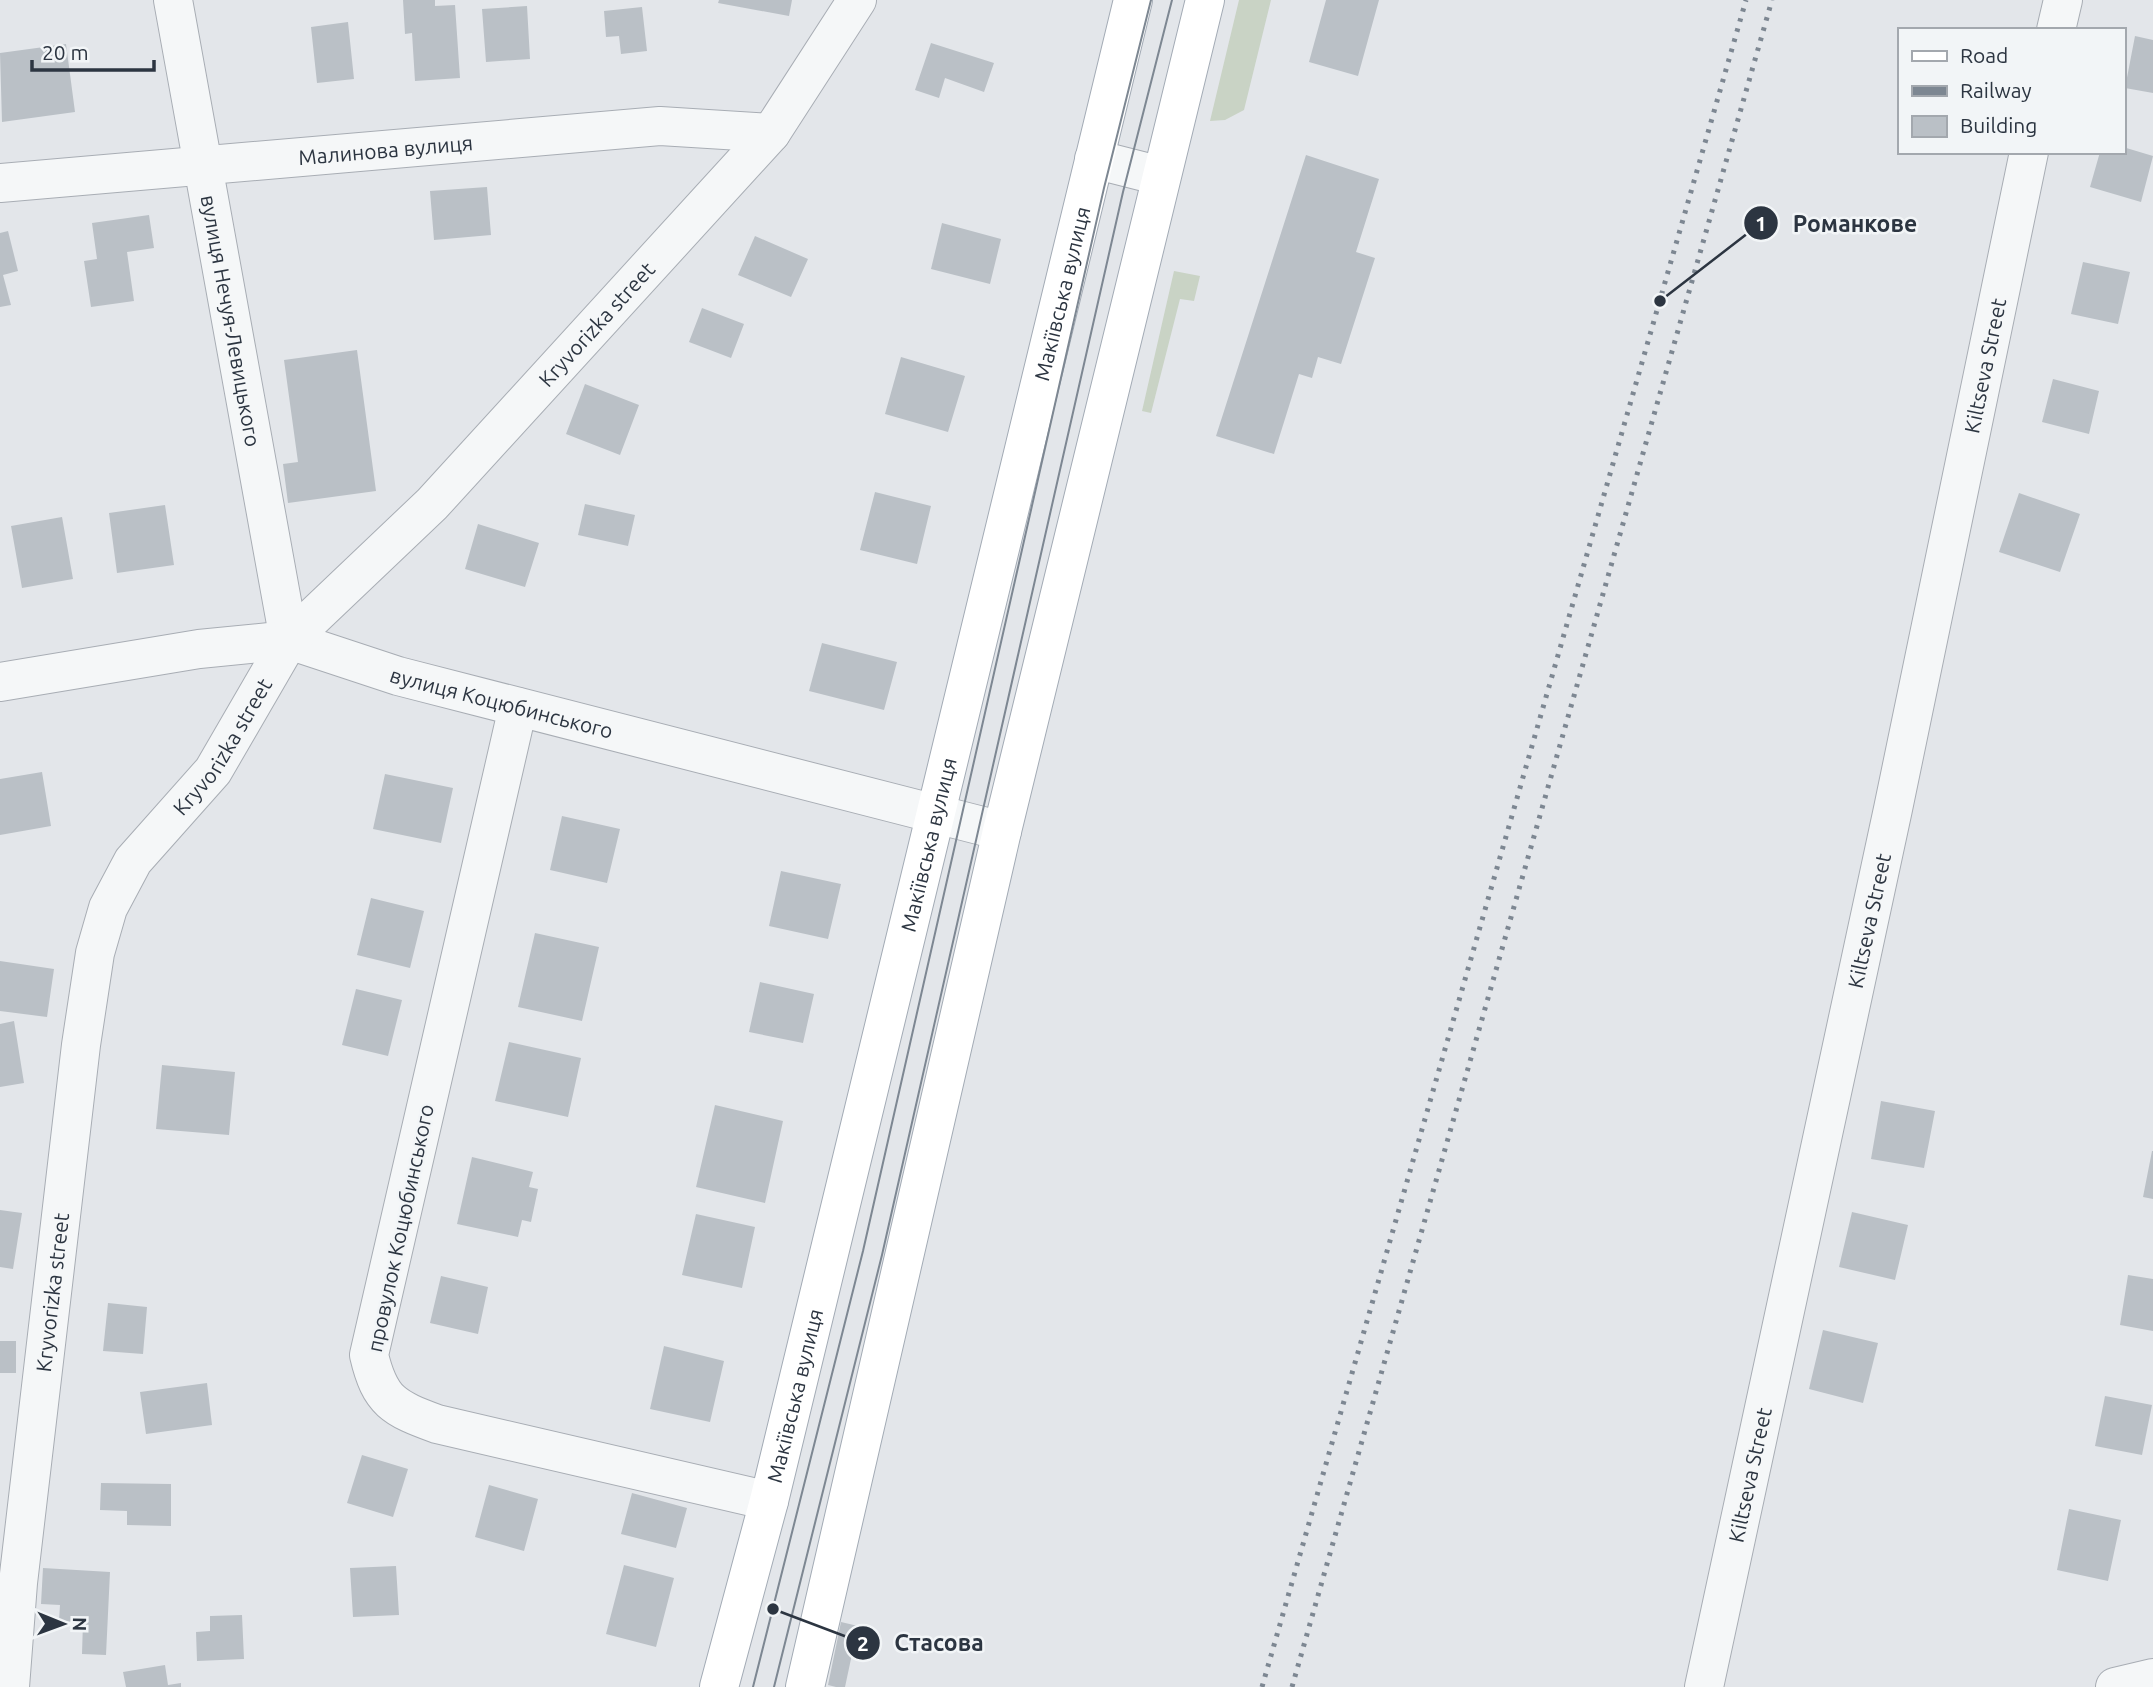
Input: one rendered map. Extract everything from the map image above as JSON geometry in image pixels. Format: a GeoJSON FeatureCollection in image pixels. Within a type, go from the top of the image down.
{"type":"FeatureCollection","features":[{"type":"Feature","properties":{"kind":"main road","name":"Макіївська вулиця"},"geometry":{"type":"LineString","coordinates":[[719,1687],[769,1501],[1133,0]]}},
{"type":"Feature","properties":{"kind":"main road"},"geometry":{"type":"LineString","coordinates":[[805,1687],[1002,831],[1205,0]]}},
{"type":"Feature","properties":{"kind":"street","name":"вулиця Нечуя-Левицького"},"geometry":{"type":"LineString","coordinates":[[173,0],[289,640]]}},
{"type":"Feature","properties":{"kind":"street","name":"Kryvorizka street"},"geometry":{"type":"LineString","coordinates":[[10,1687],[9,1585],[95,953],[108,908],[133,861],[213,771],[289,640],[432,504],[771,133],[857,0]]}},
{"type":"Feature","properties":{"kind":"street"},"geometry":{"type":"LineString","coordinates":[[2056,28],[2063,0]]}},
{"type":"Feature","properties":{"kind":"street","name":"Малинова вулиця"},"geometry":{"type":"LineString","coordinates":[[0,183],[660,126],[771,133]]}},
{"type":"Feature","properties":{"kind":"street","name":"Kiltseva Street"},"geometry":{"type":"LineString","coordinates":[[1704,1687],[1893,809],[2029,154]]}},
{"type":"Feature","properties":{"kind":"street"},"geometry":{"type":"LineString","coordinates":[[1094,159],[1161,176]]}},
{"type":"Feature","properties":{"kind":"street","name":"вулиця Коцюбинського"},"geometry":{"type":"LineString","coordinates":[[0,682],[199,649],[289,640],[398,676],[1002,831]]}},
{"type":"Feature","properties":{"kind":"street","name":"провулок Коцюбинського"},"geometry":{"type":"LineString","coordinates":[[518,707],[369,1355],[376,1385],[397,1408],[438,1424],[769,1501]]}},
{"type":"Feature","properties":{"kind":"street"},"geometry":{"type":"LineString","coordinates":[[2115,1687],[2153,1676]]}},
{"type":"Feature","properties":{"kind":"green space"},"geometry":{"type":"Polygon","coordinates":[[[1239,0],[1271,0],[1244,110],[1225,120],[1210,121],[1239,0]]]}},
{"type":"Feature","properties":{"kind":"green space"},"geometry":{"type":"Polygon","coordinates":[[[1174,271],[1200,276],[1194,301],[1180,299],[1151,413],[1142,411],[1174,271]]]}},
{"type":"Feature","properties":{"kind":"building"},"geometry":{"type":"Polygon","coordinates":[[[403,0],[435,0],[435,6],[455,5],[460,78],[415,81],[412,33],[405,34],[403,0]]]}},
{"type":"Feature","properties":{"kind":"building"},"geometry":{"type":"Polygon","coordinates":[[[719,0],[792,0],[789,16],[718,3],[719,0]]]}},
{"type":"Feature","properties":{"kind":"building"},"geometry":{"type":"Polygon","coordinates":[[[1326,0],[1379,0],[1358,76],[1309,62],[1326,0]]]}},
{"type":"Feature","properties":{"kind":"building"},"geometry":{"type":"Polygon","coordinates":[[[527,6],[530,59],[486,62],[482,9],[527,6]]]}},
{"type":"Feature","properties":{"kind":"building"},"geometry":{"type":"Polygon","coordinates":[[[642,7],[647,51],[621,54],[619,36],[606,37],[604,11],[642,7]]]}},
{"type":"Feature","properties":{"kind":"building"},"geometry":{"type":"Polygon","coordinates":[[[348,22],[354,79],[317,83],[311,27],[348,22]]]}},
{"type":"Feature","properties":{"kind":"building"},"geometry":{"type":"Polygon","coordinates":[[[2135,36],[2153,40],[2153,93],[2125,88],[2135,36]]]}},
{"type":"Feature","properties":{"kind":"building"},"geometry":{"type":"Polygon","coordinates":[[[931,43],[994,63],[984,92],[945,78],[939,98],[915,90],[931,43]]]}},
{"type":"Feature","properties":{"kind":"building"},"geometry":{"type":"Polygon","coordinates":[[[66,44],[75,112],[2,122],[0,53],[66,44]]]}},
{"type":"Feature","properties":{"kind":"building"},"geometry":{"type":"Polygon","coordinates":[[[2125,148],[2153,156],[2141,202],[2090,187],[2099,154],[2125,154],[2125,148]]]}},
{"type":"Feature","properties":{"kind":"building"},"geometry":{"type":"Polygon","coordinates":[[[1306,155],[1379,179],[1356,252],[1375,258],[1341,364],[1318,357],[1312,378],[1299,374],[1274,454],[1216,436],[1306,155]]]}},
{"type":"Feature","properties":{"kind":"building"},"geometry":{"type":"Polygon","coordinates":[[[487,187],[491,235],[434,240],[430,191],[487,187]]]}},
{"type":"Feature","properties":{"kind":"building"},"geometry":{"type":"Polygon","coordinates":[[[149,215],[154,248],[127,252],[134,301],[91,307],[84,261],[97,259],[92,223],[149,215]]]}},
{"type":"Feature","properties":{"kind":"building"},"geometry":{"type":"Polygon","coordinates":[[[942,223],[1001,239],[990,284],[931,269],[942,223]]]}},
{"type":"Feature","properties":{"kind":"building"},"geometry":{"type":"Polygon","coordinates":[[[8,231],[18,271],[3,275],[11,305],[0,307],[0,233],[8,231]]]}},
{"type":"Feature","properties":{"kind":"building"},"geometry":{"type":"Polygon","coordinates":[[[755,236],[808,259],[791,297],[738,275],[755,236]]]}},
{"type":"Feature","properties":{"kind":"building"},"geometry":{"type":"Polygon","coordinates":[[[2083,262],[2130,272],[2118,324],[2071,314],[2083,262]]]}},
{"type":"Feature","properties":{"kind":"building"},"geometry":{"type":"Polygon","coordinates":[[[702,308],[744,324],[731,358],[689,342],[702,308]]]}},
{"type":"Feature","properties":{"kind":"building"},"geometry":{"type":"Polygon","coordinates":[[[357,350],[376,491],[288,503],[283,464],[298,462],[284,360],[357,350]]]}},
{"type":"Feature","properties":{"kind":"building"},"geometry":{"type":"Polygon","coordinates":[[[901,357],[965,376],[948,432],[885,414],[901,357]]]}},
{"type":"Feature","properties":{"kind":"building"},"geometry":{"type":"Polygon","coordinates":[[[2053,379],[2099,391],[2089,434],[2042,422],[2053,379]]]}},
{"type":"Feature","properties":{"kind":"building"},"geometry":{"type":"Polygon","coordinates":[[[585,384],[639,405],[620,455],[566,434],[585,384]]]}},
{"type":"Feature","properties":{"kind":"building"},"geometry":{"type":"Polygon","coordinates":[[[875,492],[931,506],[917,564],[860,550],[875,492]]]}},
{"type":"Feature","properties":{"kind":"building"},"geometry":{"type":"Polygon","coordinates":[[[2019,493],[2080,514],[2060,572],[1999,552],[2019,493]]]}},
{"type":"Feature","properties":{"kind":"building"},"geometry":{"type":"Polygon","coordinates":[[[585,504],[635,515],[628,546],[578,535],[585,504]]]}},
{"type":"Feature","properties":{"kind":"building"},"geometry":{"type":"Polygon","coordinates":[[[165,505],[174,565],[117,573],[109,513],[165,505]]]}},
{"type":"Feature","properties":{"kind":"building"},"geometry":{"type":"Polygon","coordinates":[[[62,517],[73,579],[22,588],[11,526],[62,517]]]}},
{"type":"Feature","properties":{"kind":"building"},"geometry":{"type":"Polygon","coordinates":[[[478,524],[539,543],[525,587],[465,569],[478,524]]]}},
{"type":"Feature","properties":{"kind":"building"},"geometry":{"type":"Polygon","coordinates":[[[822,643],[897,662],[884,710],[809,691],[822,643]]]}},
{"type":"Feature","properties":{"kind":"building"},"geometry":{"type":"Polygon","coordinates":[[[42,772],[51,826],[0,835],[0,779],[42,772]]]}},
{"type":"Feature","properties":{"kind":"building"},"geometry":{"type":"Polygon","coordinates":[[[385,774],[453,788],[441,843],[373,829],[385,774]]]}},
{"type":"Feature","properties":{"kind":"building"},"geometry":{"type":"Polygon","coordinates":[[[562,816],[620,829],[607,883],[550,870],[562,816]]]}},
{"type":"Feature","properties":{"kind":"building"},"geometry":{"type":"Polygon","coordinates":[[[781,871],[841,884],[828,939],[769,926],[781,871]]]}},
{"type":"Feature","properties":{"kind":"building"},"geometry":{"type":"Polygon","coordinates":[[[371,898],[424,911],[410,968],[357,955],[371,898]]]}},
{"type":"Feature","properties":{"kind":"building"},"geometry":{"type":"Polygon","coordinates":[[[535,933],[599,947],[582,1021],[518,1007],[535,933]]]}},
{"type":"Feature","properties":{"kind":"building"},"geometry":{"type":"Polygon","coordinates":[[[0,961],[54,969],[47,1017],[0,1011],[0,961]]]}},
{"type":"Feature","properties":{"kind":"building"},"geometry":{"type":"Polygon","coordinates":[[[760,982],[814,994],[803,1043],[749,1032],[760,982]]]}},
{"type":"Feature","properties":{"kind":"building"},"geometry":{"type":"Polygon","coordinates":[[[356,989],[402,1000],[388,1056],[342,1045],[356,989]]]}},
{"type":"Feature","properties":{"kind":"building"},"geometry":{"type":"Polygon","coordinates":[[[14,1021],[24,1083],[0,1087],[0,1024],[14,1021]]]}},
{"type":"Feature","properties":{"kind":"building"},"geometry":{"type":"Polygon","coordinates":[[[509,1042],[581,1058],[568,1117],[495,1101],[509,1042]]]}},
{"type":"Feature","properties":{"kind":"building"},"geometry":{"type":"Polygon","coordinates":[[[162,1065],[235,1072],[229,1135],[156,1129],[162,1065]]]}},
{"type":"Feature","properties":{"kind":"building"},"geometry":{"type":"Polygon","coordinates":[[[1881,1101],[1935,1111],[1924,1168],[1871,1159],[1881,1101]]]}},
{"type":"Feature","properties":{"kind":"building"},"geometry":{"type":"Polygon","coordinates":[[[715,1105],[783,1121],[765,1203],[696,1187],[715,1105]]]}},
{"type":"Feature","properties":{"kind":"building"},"geometry":{"type":"Polygon","coordinates":[[[2153,1151],[2153,1199],[2143,1197],[2153,1151]]]}},
{"type":"Feature","properties":{"kind":"building"},"geometry":{"type":"Polygon","coordinates":[[[472,1157],[533,1172],[529,1187],[538,1189],[531,1222],[522,1220],[518,1237],[457,1224],[472,1157]]]}},
{"type":"Feature","properties":{"kind":"building"},"geometry":{"type":"Polygon","coordinates":[[[0,1210],[22,1213],[13,1269],[0,1267],[0,1210]]]}},
{"type":"Feature","properties":{"kind":"building"},"geometry":{"type":"Polygon","coordinates":[[[1852,1212],[1908,1225],[1895,1280],[1839,1267],[1852,1212]]]}},
{"type":"Feature","properties":{"kind":"building"},"geometry":{"type":"Polygon","coordinates":[[[696,1214],[755,1227],[742,1288],[682,1275],[696,1214]]]}},
{"type":"Feature","properties":{"kind":"building"},"geometry":{"type":"Polygon","coordinates":[[[2128,1275],[2153,1279],[2153,1331],[2120,1325],[2128,1275]]]}},
{"type":"Feature","properties":{"kind":"building"},"geometry":{"type":"Polygon","coordinates":[[[441,1276],[488,1287],[478,1334],[430,1323],[441,1276]]]}},
{"type":"Feature","properties":{"kind":"building"},"geometry":{"type":"Polygon","coordinates":[[[108,1303],[147,1307],[143,1354],[103,1351],[108,1303]]]}},
{"type":"Feature","properties":{"kind":"building"},"geometry":{"type":"Polygon","coordinates":[[[1823,1330],[1878,1343],[1863,1403],[1809,1389],[1823,1330]]]}},
{"type":"Feature","properties":{"kind":"building"},"geometry":{"type":"Polygon","coordinates":[[[0,1341],[16,1341],[16,1373],[0,1373],[0,1341]]]}},
{"type":"Feature","properties":{"kind":"building"},"geometry":{"type":"Polygon","coordinates":[[[664,1346],[724,1361],[710,1422],[650,1409],[664,1346]]]}},
{"type":"Feature","properties":{"kind":"building"},"geometry":{"type":"Polygon","coordinates":[[[207,1383],[212,1425],[146,1434],[140,1392],[207,1383]]]}},
{"type":"Feature","properties":{"kind":"building"},"geometry":{"type":"Polygon","coordinates":[[[2105,1396],[2152,1405],[2142,1455],[2095,1446],[2105,1396]]]}},
{"type":"Feature","properties":{"kind":"building"},"geometry":{"type":"Polygon","coordinates":[[[362,1455],[408,1469],[393,1517],[347,1503],[362,1455]]]}},
{"type":"Feature","properties":{"kind":"building"},"geometry":{"type":"Polygon","coordinates":[[[101,1483],[171,1484],[171,1526],[127,1525],[127,1511],[100,1510],[101,1483]]]}},
{"type":"Feature","properties":{"kind":"building"},"geometry":{"type":"Polygon","coordinates":[[[489,1485],[538,1499],[524,1551],[475,1537],[489,1485]]]}},
{"type":"Feature","properties":{"kind":"building"},"geometry":{"type":"Polygon","coordinates":[[[632,1493],[687,1508],[676,1548],[621,1534],[632,1493]]]}},
{"type":"Feature","properties":{"kind":"building"},"geometry":{"type":"Polygon","coordinates":[[[2069,1509],[2121,1520],[2108,1581],[2057,1570],[2069,1509]]]}},
{"type":"Feature","properties":{"kind":"building"},"geometry":{"type":"Polygon","coordinates":[[[624,1565],[674,1578],[656,1647],[606,1634],[624,1565]]]}},
{"type":"Feature","properties":{"kind":"building"},"geometry":{"type":"Polygon","coordinates":[[[396,1566],[399,1615],[353,1617],[350,1568],[396,1566]]]}},
{"type":"Feature","properties":{"kind":"building"},"geometry":{"type":"Polygon","coordinates":[[[43,1568],[110,1572],[106,1655],[82,1654],[83,1622],[59,1621],[60,1605],[41,1604],[43,1568]]]}},
{"type":"Feature","properties":{"kind":"building"},"geometry":{"type":"Polygon","coordinates":[[[242,1615],[244,1659],[197,1661],[196,1632],[210,1631],[210,1616],[242,1615]]]}},
{"type":"Feature","properties":{"kind":"building"},"geometry":{"type":"Polygon","coordinates":[[[841,1622],[858,1626],[845,1687],[836,1687],[828,1685],[841,1622]]]}},
{"type":"Feature","properties":{"kind":"building"},"geometry":{"type":"Polygon","coordinates":[[[165,1665],[168,1685],[181,1683],[181,1687],[126,1687],[123,1672],[165,1665]]]}},
{"type":"Feature","properties":{"kind":"tram line"},"geometry":{"type":"LineString","coordinates":[[753,1687],[863,1251],[1104,188],[1151,0]]}},
{"type":"Feature","properties":{"kind":"tram line"},"geometry":{"type":"LineString","coordinates":[[774,1687],[882,1255],[1123,192],[1172,0]]}},
{"type":"Feature","properties":{"kind":"railway"},"geometry":{"type":"LineString","coordinates":[[1262,1687],[1746,0]]}},
{"type":"Feature","properties":{"kind":"railway"},"geometry":{"type":"LineString","coordinates":[[1292,1687],[1772,0]]}},
{"type":"Feature","properties":{"kind":"place","name":"Романкове"},"geometry":{"type":"Point","coordinates":[1660,301]}},
{"type":"Feature","properties":{"kind":"place","name":"Стасова"},"geometry":{"type":"Point","coordinates":[773,1609]}}]}
